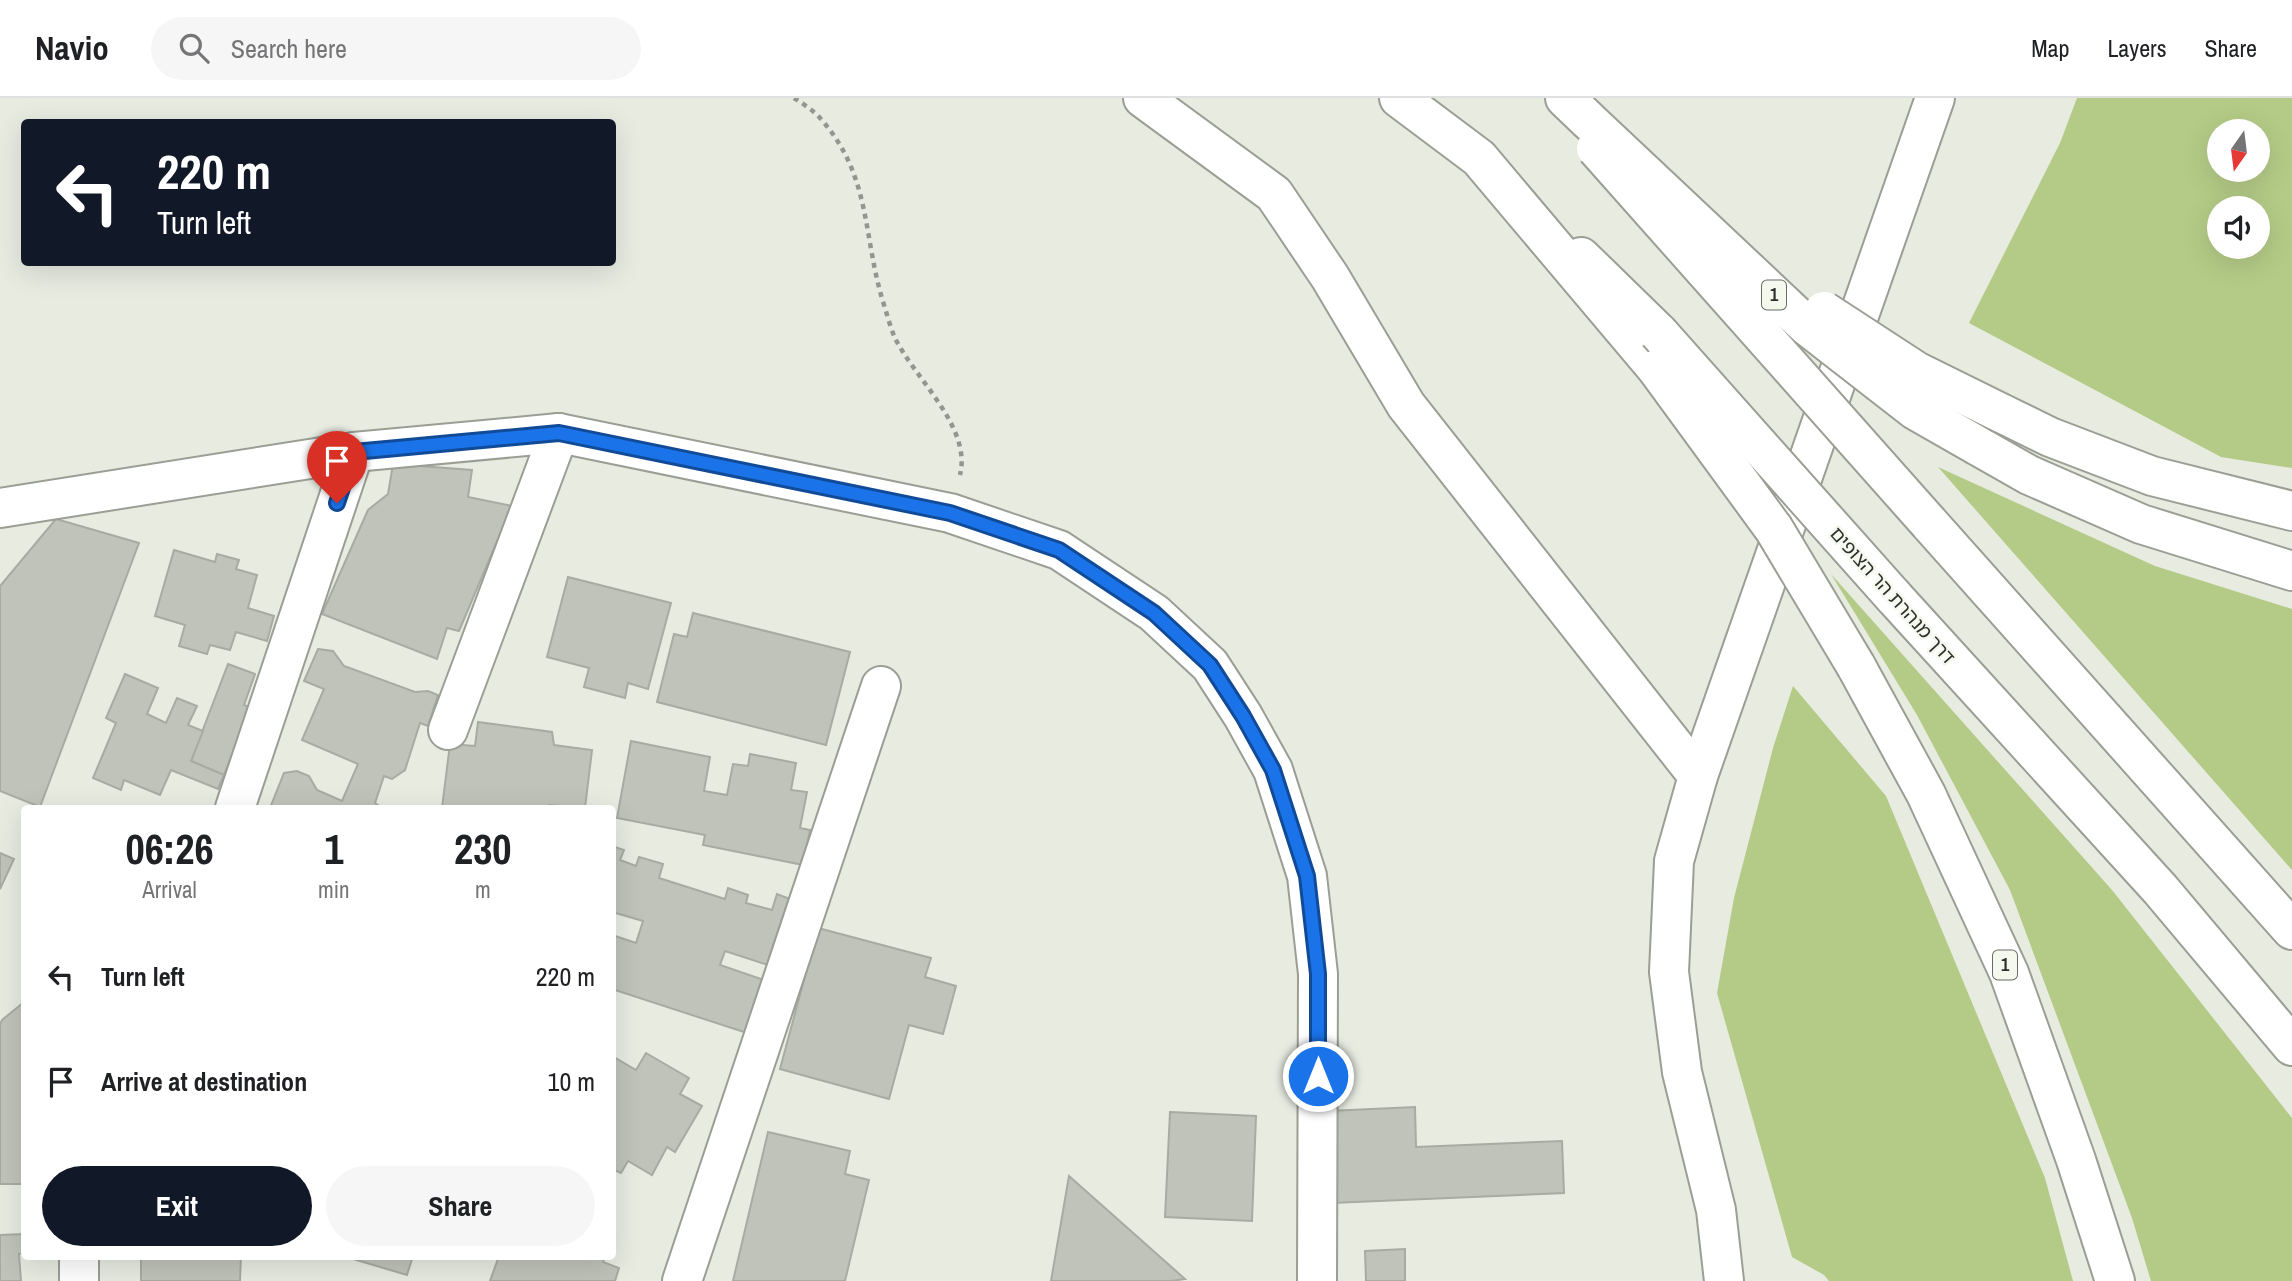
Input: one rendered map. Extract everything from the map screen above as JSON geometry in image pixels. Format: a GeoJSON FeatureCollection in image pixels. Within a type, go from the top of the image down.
{"type":"FeatureCollection","features":[{"type":"Feature","properties":{"kind":"main road"},"geometry":{"type":"LineString","coordinates":[[1143,98],[1274,194],[1330,277],[1406,405],[1698,776]]}},
{"type":"Feature","properties":{"kind":"main road"},"geometry":{"type":"LineString","coordinates":[[1550,98],[1578,116],[1929,523],[2292,930]]}},
{"type":"Feature","properties":{"kind":"main road"},"geometry":{"type":"LineString","coordinates":[[1724,1281],[1716,1210],[1682,1072],[1669,972],[1674,861],[1698,776],[1935,98]]}},
{"type":"Feature","properties":{"kind":"main road","name":"1"},"geometry":{"type":"LineString","coordinates":[[1406,101],[1479,158],[1658,350],[1774,529],[1856,666],[1926,794],[2009,972],[2076,1160],[2115,1281]]}},
{"type":"Feature","properties":{"kind":"main road","name":"1"},"geometry":{"type":"LineString","coordinates":[[1578,116],[1697,222],[1807,326],[1915,410],[2029,475],[2141,524],[2292,570]]}},
{"type":"Feature","properties":{"kind":"main road"},"geometry":{"type":"LineString","coordinates":[[1697,222],[1808,301],[1916,371],[2050,438],[2152,476],[2292,511]]}},
{"type":"Feature","properties":{"kind":"main road","name":"דרך מנהרת הר הצופים"},"geometry":{"type":"LineString","coordinates":[[1658,350],[1894,597],[2160,889],[2292,1046]]}},
{"type":"Feature","properties":{"kind":"main road"},"geometry":{"type":"LineString","coordinates":[[448,730],[559,433]]}},
{"type":"Feature","properties":{"kind":"main road"},"geometry":{"type":"LineString","coordinates":[[1,510],[354,452],[559,433],[950,513],[1059,550],[1154,613],[1210,665],[1273,770],[1307,876],[1318,974],[1317,1281]]}},
{"type":"Feature","properties":{"kind":"main road"},"geometry":{"type":"LineString","coordinates":[[236,805],[354,452]]}},
{"type":"Feature","properties":{"kind":"main road"},"geometry":{"type":"LineString","coordinates":[[682,1281],[881,686]]}},
{"type":"Feature","properties":{"kind":"main road"},"geometry":{"type":"LineString","coordinates":[[1716,1210],[1750,1281]]}},
{"type":"Feature","properties":{"kind":"main road"},"geometry":{"type":"LineString","coordinates":[[79,1260],[79,1281]]}},
{"type":"Feature","properties":{"kind":"path"},"geometry":{"type":"LineString","coordinates":[[794,98],[819,117],[846,154],[862,194],[880,291],[895,338],[952,425],[964,461],[950,513]]}},
{"type":"Feature","properties":{"kind":"green space"},"geometry":{"type":"Polygon","coordinates":[[[2077,98],[2292,98],[2292,468],[2221,457],[1969,323],[2060,143],[2077,98]]]}},
{"type":"Feature","properties":{"kind":"green space"},"geometry":{"type":"Polygon","coordinates":[[[1938,467],[2155,566],[2292,609],[2292,870],[1938,467]]]}},
{"type":"Feature","properties":{"kind":"green space"},"geometry":{"type":"Polygon","coordinates":[[[1831,574],[2112,890],[2292,1118],[2292,1281],[2151,1281],[2132,1218],[2010,890],[1917,715],[1831,574]]]}},
{"type":"Feature","properties":{"kind":"green space"},"geometry":{"type":"Polygon","coordinates":[[[1793,686],[1886,796],[2045,1178],[2073,1281],[1829,1281],[1824,1275],[1792,1257],[1717,993],[1734,898],[1773,748],[1793,686]]]}},
{"type":"Feature","properties":{"kind":"building"},"geometry":{"type":"Polygon","coordinates":[[[393,464],[472,470],[468,497],[512,506],[459,631],[447,628],[437,659],[322,614],[368,510],[388,494],[393,464]]]}},
{"type":"Feature","properties":{"kind":"building"},"geometry":{"type":"Polygon","coordinates":[[[56,519],[139,543],[41,805],[0,791],[0,586],[56,519]]]}},
{"type":"Feature","properties":{"kind":"building"},"geometry":{"type":"Polygon","coordinates":[[[174,550],[215,562],[217,554],[239,560],[236,569],[257,575],[248,608],[274,616],[267,641],[236,632],[230,650],[210,645],[207,654],[179,646],[185,625],[155,616],[174,550]]]}},
{"type":"Feature","properties":{"kind":"building"},"geometry":{"type":"Polygon","coordinates":[[[568,577],[671,603],[648,689],[628,683],[625,698],[584,687],[589,668],[547,657],[568,577]]]}},
{"type":"Feature","properties":{"kind":"building"},"geometry":{"type":"Polygon","coordinates":[[[693,613],[850,652],[826,745],[657,702],[674,634],[687,637],[693,613]]]}},
{"type":"Feature","properties":{"kind":"building"},"geometry":{"type":"Polygon","coordinates":[[[318,649],[333,651],[344,666],[415,692],[428,691],[438,695],[428,726],[420,723],[405,770],[392,779],[384,776],[375,803],[378,805],[271,805],[284,773],[297,771],[309,776],[317,790],[342,801],[358,764],[302,740],[324,689],[304,681],[318,649]]]}},
{"type":"Feature","properties":{"kind":"building"},"geometry":{"type":"Polygon","coordinates":[[[228,664],[255,674],[244,705],[251,708],[224,775],[191,761],[228,664]]]}},
{"type":"Feature","properties":{"kind":"building"},"geometry":{"type":"Polygon","coordinates":[[[125,674],[158,688],[147,714],[166,723],[177,698],[197,706],[188,725],[203,731],[191,761],[224,775],[218,789],[171,770],[160,795],[124,780],[121,790],[93,778],[116,723],[106,718],[125,674]]]}},
{"type":"Feature","properties":{"kind":"building"},"geometry":{"type":"Polygon","coordinates":[[[478,722],[552,732],[554,745],[592,750],[585,805],[442,805],[450,744],[475,746],[478,722]]]}},
{"type":"Feature","properties":{"kind":"building"},"geometry":{"type":"Polygon","coordinates":[[[631,741],[710,757],[704,791],[727,795],[733,764],[748,766],[750,754],[796,763],[791,790],[807,792],[800,828],[810,830],[803,865],[703,845],[705,835],[617,818],[631,741]]]}},
{"type":"Feature","properties":{"kind":"building"},"geometry":{"type":"Polygon","coordinates":[[[616,847],[624,850],[620,860],[636,866],[639,857],[663,864],[659,878],[725,899],[728,888],[748,895],[746,903],[772,910],[777,894],[798,902],[768,965],[725,951],[720,965],[764,980],[747,1033],[616,990],[616,936],[636,943],[643,921],[616,913],[616,847]]]}},
{"type":"Feature","properties":{"kind":"building"},"geometry":{"type":"Polygon","coordinates":[[[0,853],[14,859],[0,889],[0,853]]]}},
{"type":"Feature","properties":{"kind":"building"},"geometry":{"type":"Polygon","coordinates":[[[818,928],[931,958],[925,977],[956,986],[943,1034],[909,1025],[889,1099],[780,1069],[818,928]]]}},
{"type":"Feature","properties":{"kind":"building"},"geometry":{"type":"Polygon","coordinates":[[[21,1004],[21,1184],[0,1184],[2,1020],[21,1004]]]}},
{"type":"Feature","properties":{"kind":"building"},"geometry":{"type":"Polygon","coordinates":[[[646,1053],[689,1078],[680,1094],[702,1106],[675,1152],[667,1147],[652,1175],[628,1161],[621,1173],[616,1171],[616,1058],[636,1070],[646,1053]]]}},
{"type":"Feature","properties":{"kind":"building"},"geometry":{"type":"Polygon","coordinates":[[[1415,1107],[1416,1147],[1562,1141],[1564,1193],[1332,1203],[1328,1111],[1415,1107]]]}},
{"type":"Feature","properties":{"kind":"building"},"geometry":{"type":"Polygon","coordinates":[[[1170,1112],[1256,1116],[1252,1221],[1165,1217],[1170,1112]]]}},
{"type":"Feature","properties":{"kind":"building"},"geometry":{"type":"Polygon","coordinates":[[[768,1132],[850,1151],[845,1174],[869,1180],[845,1281],[733,1281],[768,1132]]]}},
{"type":"Feature","properties":{"kind":"building"},"geometry":{"type":"Polygon","coordinates":[[[1069,1176],[1185,1279],[1051,1281],[1069,1176]]]}},
{"type":"Feature","properties":{"kind":"building"},"geometry":{"type":"Polygon","coordinates":[[[21,1234],[21,1281],[0,1281],[0,1235],[21,1234]]]}},
{"type":"Feature","properties":{"kind":"building"},"geometry":{"type":"Polygon","coordinates":[[[1405,1249],[1405,1281],[1366,1281],[1365,1251],[1405,1249]]]}},
{"type":"Feature","properties":{"kind":"building"},"geometry":{"type":"Polygon","coordinates":[[[141,1260],[241,1260],[240,1281],[141,1281],[141,1260]]]}},
{"type":"Feature","properties":{"kind":"building"},"geometry":{"type":"Polygon","coordinates":[[[356,1260],[412,1260],[407,1275],[356,1260]]]}},
{"type":"Feature","properties":{"kind":"building"},"geometry":{"type":"Polygon","coordinates":[[[498,1260],[604,1260],[619,1268],[615,1281],[490,1281],[498,1260]]]}},
{"type":"Feature","properties":{"kind":"route"},"geometry":{"type":"LineString","coordinates":[[337,503],[354,452],[559,433],[950,513],[1059,550],[1154,613],[1210,665],[1273,770],[1307,876],[1318,974],[1318,1076]]}}]}
